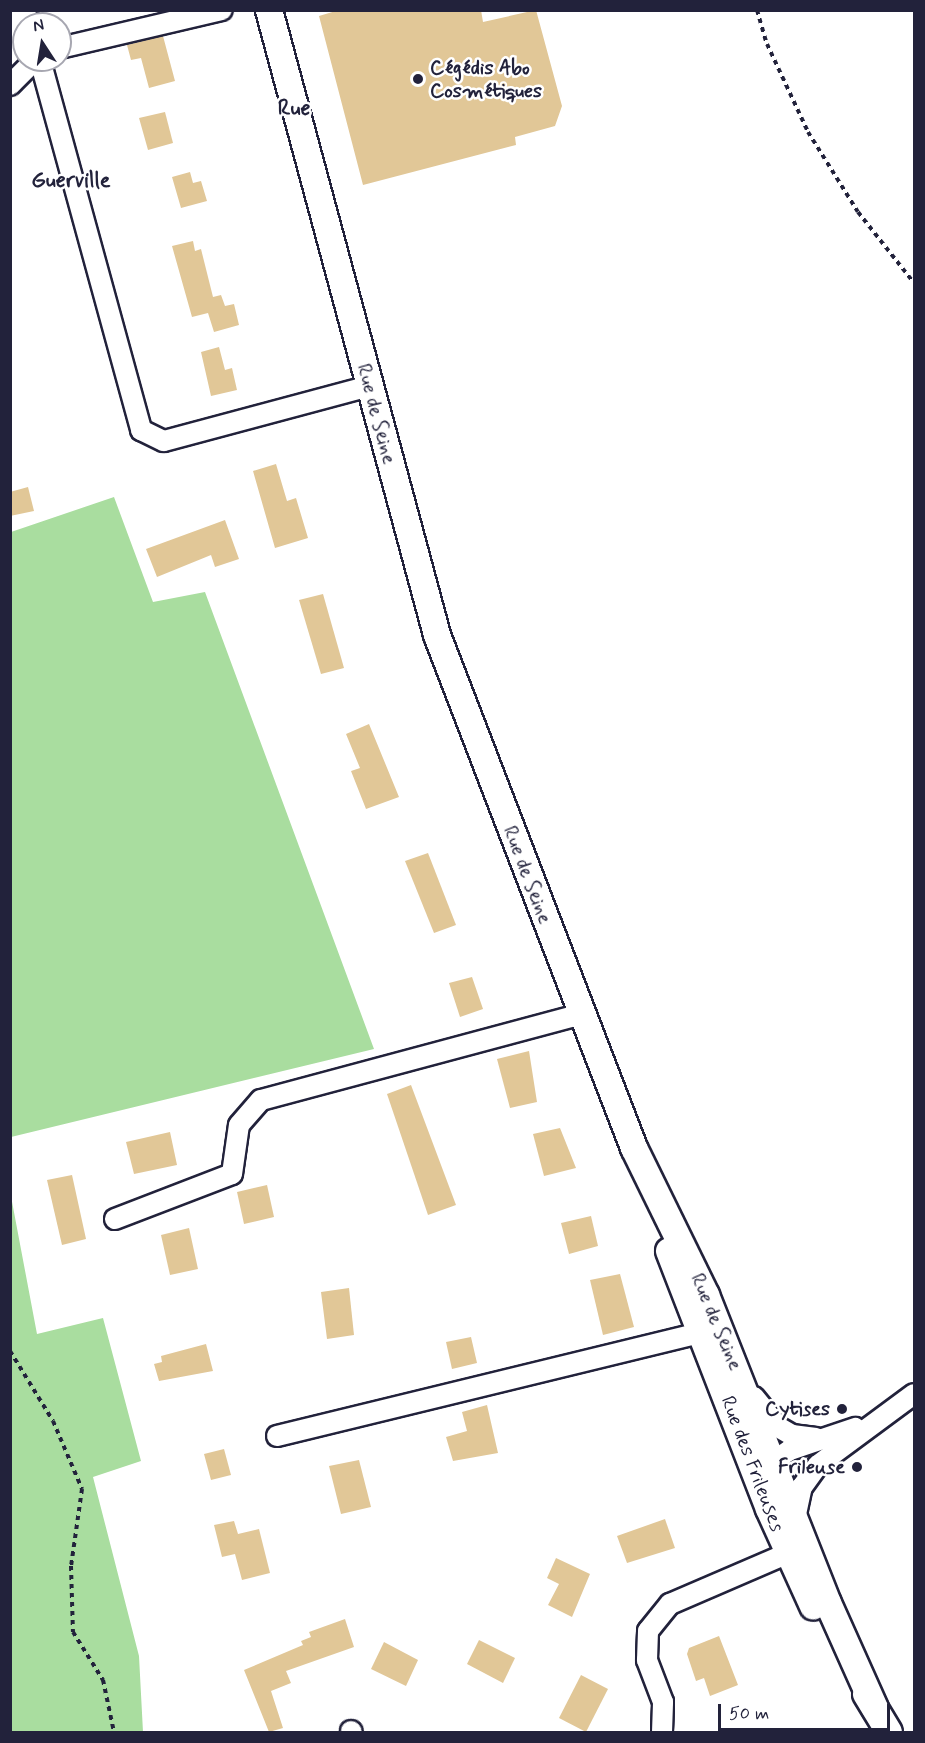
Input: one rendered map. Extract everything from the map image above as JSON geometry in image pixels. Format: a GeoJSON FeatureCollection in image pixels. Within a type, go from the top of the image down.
{"type":"FeatureCollection","features":[{"type":"Feature","properties":{"kind":"street"},"geometry":{"type":"LineString","coordinates":[[72,45],[222,10]]}},
{"type":"Feature","properties":{"kind":"street","name":"Rue de Seine"},"geometry":{"type":"LineString","coordinates":[[269,10],[436,635],[634,1148],[691,1262],[735,1367],[766,1471],[795,1522],[796,1550]]}},
{"type":"Feature","properties":{"kind":"street"},"geometry":{"type":"LineString","coordinates":[[10,85],[23,72]]}},
{"type":"Feature","properties":{"kind":"street"},"geometry":{"type":"LineString","coordinates":[[43,72],[141,430],[164,441],[369,386]]}},
{"type":"Feature","properties":{"kind":"street"},"geometry":{"type":"LineString","coordinates":[[115,1219],[232,1174],[238,1125],[261,1100],[581,1014]]}},
{"type":"Feature","properties":{"kind":"street","name":"Rue des Frileuses"},"geometry":{"type":"LineString","coordinates":[[634,1148],[700,1333],[766,1471],[796,1550],[814,1608],[888,1732]]}},
{"type":"Feature","properties":{"kind":"street"},"geometry":{"type":"LineString","coordinates":[[277,1436],[700,1333]]}},
{"type":"Feature","properties":{"kind":"street"},"geometry":{"type":"LineString","coordinates":[[735,1367],[764,1412],[778,1426],[801,1437],[828,1437]]}},
{"type":"Feature","properties":{"kind":"street"},"geometry":{"type":"LineString","coordinates":[[795,1522],[802,1487],[822,1462],[875,1421],[915,1394]]}},
{"type":"Feature","properties":{"kind":"street"},"geometry":{"type":"LineString","coordinates":[[766,1471],[790,1450],[875,1421]]}},
{"type":"Feature","properties":{"kind":"street"},"geometry":{"type":"LineString","coordinates":[[766,1471],[797,1473],[822,1462]]}},
{"type":"Feature","properties":{"kind":"street"},"geometry":{"type":"LineString","coordinates":[[662,1732],[663,1702],[647,1660],[648,1631],[670,1604],[796,1550]]}},
{"type":"Feature","properties":{"kind":"path"},"geometry":{"type":"LineString","coordinates":[[757,10],[767,44],[808,132],[858,212],[915,283]]}},
{"type":"Feature","properties":{"kind":"path"},"geometry":{"type":"LineString","coordinates":[[10,1351],[53,1421],[82,1489],[71,1566],[73,1632],[103,1680],[114,1732]]}},
{"type":"Feature","properties":{"kind":"green space"},"geometry":{"type":"Polygon","coordinates":[[[114,497],[153,602],[205,592],[374,1049],[11,1137],[11,532],[114,497]]]}},
{"type":"Feature","properties":{"kind":"green space"},"geometry":{"type":"Polygon","coordinates":[[[10,1191],[37,1334],[103,1318],[141,1461],[93,1477],[139,1656],[143,1732],[11,1732],[10,1191]]]}},
{"type":"Feature","properties":{"kind":"building","name":"Cégédis Abo Cosmétiques"},"geometry":{"type":"Polygon","coordinates":[[[339,10],[481,10],[483,22],[536,10],[562,106],[555,126],[515,137],[516,145],[363,185],[319,16],[339,10]]]}},
{"type":"Feature","properties":{"kind":"building"},"geometry":{"type":"Polygon","coordinates":[[[163,36],[175,81],[149,88],[141,58],[131,60],[127,45],[163,36]]]}},
{"type":"Feature","properties":{"kind":"building"},"geometry":{"type":"Polygon","coordinates":[[[165,112],[173,143],[148,150],[139,118],[165,112]]]}},
{"type":"Feature","properties":{"kind":"building"},"geometry":{"type":"Polygon","coordinates":[[[190,172],[193,183],[201,181],[207,201],[181,208],[172,177],[190,172]]]}},
{"type":"Feature","properties":{"kind":"building"},"geometry":{"type":"Polygon","coordinates":[[[193,241],[195,251],[201,249],[213,297],[221,295],[225,306],[234,304],[239,325],[214,332],[208,313],[192,317],[172,246],[193,241]]]}},
{"type":"Feature","properties":{"kind":"building"},"geometry":{"type":"Polygon","coordinates":[[[219,347],[225,370],[232,368],[237,390],[211,396],[201,352],[219,347]]]}},
{"type":"Feature","properties":{"kind":"building"},"geometry":{"type":"Polygon","coordinates":[[[276,464],[287,501],[296,498],[308,538],[275,548],[253,471],[276,464]]]}},
{"type":"Feature","properties":{"kind":"building"},"geometry":{"type":"Polygon","coordinates":[[[28,487],[34,511],[10,516],[10,492],[28,487]]]}},
{"type":"Feature","properties":{"kind":"building"},"geometry":{"type":"Polygon","coordinates":[[[225,520],[239,559],[215,567],[211,555],[157,577],[146,549],[225,520]]]}},
{"type":"Feature","properties":{"kind":"building"},"geometry":{"type":"Polygon","coordinates":[[[323,594],[344,668],[321,674],[299,600],[323,594]]]}},
{"type":"Feature","properties":{"kind":"building"},"geometry":{"type":"Polygon","coordinates":[[[369,724],[399,797],[366,809],[351,771],[360,768],[346,734],[369,724]]]}},
{"type":"Feature","properties":{"kind":"building"},"geometry":{"type":"Polygon","coordinates":[[[428,853],[456,925],[434,933],[405,861],[428,853]]]}},
{"type":"Feature","properties":{"kind":"building"},"geometry":{"type":"Polygon","coordinates":[[[472,977],[483,1009],[460,1017],[449,983],[472,977]]]}},
{"type":"Feature","properties":{"kind":"building"},"geometry":{"type":"Polygon","coordinates":[[[529,1051],[537,1102],[510,1108],[497,1059],[529,1051]]]}},
{"type":"Feature","properties":{"kind":"building"},"geometry":{"type":"Polygon","coordinates":[[[411,1085],[456,1205],[428,1215],[387,1094],[411,1085]]]}},
{"type":"Feature","properties":{"kind":"building"},"geometry":{"type":"Polygon","coordinates":[[[560,1128],[576,1168],[544,1176],[533,1134],[560,1128]]]}},
{"type":"Feature","properties":{"kind":"building"},"geometry":{"type":"Polygon","coordinates":[[[170,1132],[177,1165],[134,1174],[126,1142],[170,1132]]]}},
{"type":"Feature","properties":{"kind":"building"},"geometry":{"type":"Polygon","coordinates":[[[72,1175],[86,1239],[62,1245],[47,1180],[72,1175]]]}},
{"type":"Feature","properties":{"kind":"building"},"geometry":{"type":"Polygon","coordinates":[[[267,1185],[274,1217],[244,1224],[237,1192],[267,1185]]]}},
{"type":"Feature","properties":{"kind":"building"},"geometry":{"type":"Polygon","coordinates":[[[591,1216],[598,1246],[569,1254],[561,1223],[591,1216]]]}},
{"type":"Feature","properties":{"kind":"building"},"geometry":{"type":"Polygon","coordinates":[[[189,1228],[198,1269],[170,1275],[161,1235],[189,1228]]]}},
{"type":"Feature","properties":{"kind":"building"},"geometry":{"type":"Polygon","coordinates":[[[620,1274],[634,1327],[603,1335],[590,1280],[620,1274]]]}},
{"type":"Feature","properties":{"kind":"building"},"geometry":{"type":"Polygon","coordinates":[[[349,1288],[354,1335],[327,1339],[321,1292],[349,1288]]]}},
{"type":"Feature","properties":{"kind":"building"},"geometry":{"type":"Polygon","coordinates":[[[471,1337],[477,1363],[452,1369],[446,1342],[471,1337]]]}},
{"type":"Feature","properties":{"kind":"building"},"geometry":{"type":"Polygon","coordinates":[[[206,1344],[213,1371],[159,1381],[154,1364],[162,1362],[161,1356],[206,1344]]]}},
{"type":"Feature","properties":{"kind":"building"},"geometry":{"type":"Polygon","coordinates":[[[487,1405],[498,1453],[453,1461],[446,1437],[467,1431],[462,1412],[487,1405]]]}},
{"type":"Feature","properties":{"kind":"building"},"geometry":{"type":"Polygon","coordinates":[[[224,1449],[231,1475],[211,1480],[204,1454],[224,1449]]]}},
{"type":"Feature","properties":{"kind":"building"},"geometry":{"type":"Polygon","coordinates":[[[359,1460],[371,1507],[341,1514],[329,1466],[359,1460]]]}},
{"type":"Feature","properties":{"kind":"building"},"geometry":{"type":"Polygon","coordinates":[[[665,1519],[675,1548],[627,1563],[617,1536],[665,1519]]]}},
{"type":"Feature","properties":{"kind":"building"},"geometry":{"type":"Polygon","coordinates":[[[234,1521],[238,1534],[259,1529],[270,1573],[242,1580],[235,1554],[222,1557],[214,1525],[234,1521]]]}},
{"type":"Feature","properties":{"kind":"building"},"geometry":{"type":"Polygon","coordinates":[[[556,1558],[590,1574],[572,1617],[548,1605],[559,1584],[547,1578],[556,1558]]]}},
{"type":"Feature","properties":{"kind":"building"},"geometry":{"type":"Polygon","coordinates":[[[345,1619],[354,1647],[286,1671],[291,1683],[271,1691],[283,1728],[269,1732],[244,1670],[303,1645],[301,1641],[311,1637],[309,1632],[345,1619]]]}},
{"type":"Feature","properties":{"kind":"building"},"geometry":{"type":"Polygon","coordinates":[[[719,1636],[738,1685],[710,1696],[704,1678],[696,1681],[687,1654],[689,1648],[719,1636]]]}},
{"type":"Feature","properties":{"kind":"building"},"geometry":{"type":"Polygon","coordinates":[[[479,1640],[515,1658],[503,1683],[467,1664],[479,1640]]]}},
{"type":"Feature","properties":{"kind":"building"},"geometry":{"type":"Polygon","coordinates":[[[384,1642],[418,1660],[406,1686],[371,1669],[384,1642]]]}},
{"type":"Feature","properties":{"kind":"building"},"geometry":{"type":"Polygon","coordinates":[[[581,1675],[608,1689],[586,1732],[559,1718],[581,1675]]]}},
{"type":"Feature","properties":{"kind":"place","name":"Cégédis Abo Cosmétiques"},"geometry":{"type":"Point","coordinates":[418,79]}},
{"type":"Feature","properties":{"kind":"place","name":"Cytises"},"geometry":{"type":"Point","coordinates":[842,1409]}},
{"type":"Feature","properties":{"kind":"place","name":"Frileuse"},"geometry":{"type":"Point","coordinates":[857,1467]}},
{"type":"Feature","properties":{"kind":"district","name":"Rue"},"geometry":{"type":"Point","coordinates":[294,110]}},
{"type":"Feature","properties":{"kind":"district","name":"Guerville"},"geometry":{"type":"Point","coordinates":[71,182]}}]}
